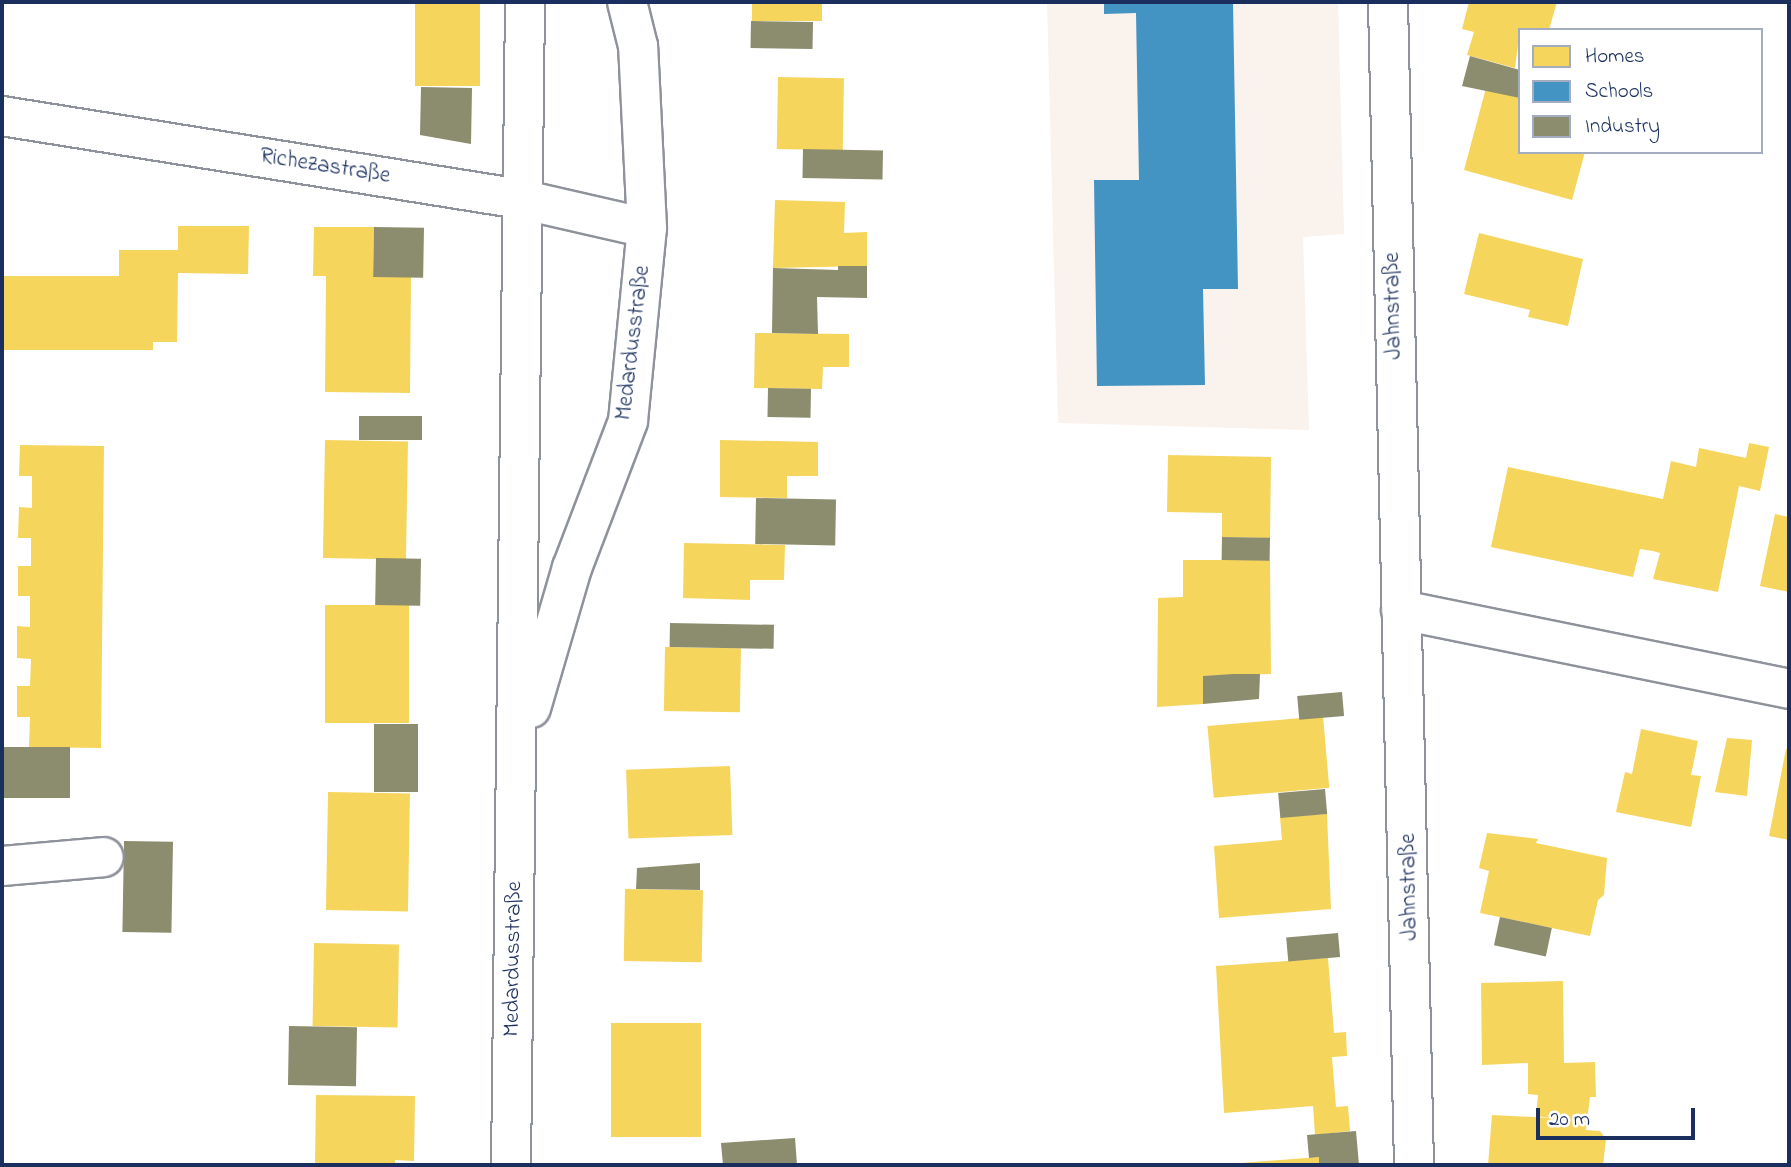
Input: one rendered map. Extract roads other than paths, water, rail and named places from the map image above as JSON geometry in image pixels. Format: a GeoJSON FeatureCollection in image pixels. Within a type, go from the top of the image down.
{"type":"FeatureCollection","features":[{"type":"Feature","properties":{"kind":"street","name":"Medardusstraße"},"geometry":{"type":"LineString","coordinates":[[511,1165],[518,754],[520,199],[525,2]]}},
{"type":"Feature","properties":{"kind":"street","name":"Medardusstraße"},"geometry":{"type":"LineString","coordinates":[[518,754],[572,568],[628,421],[647,228],[638,46],[627,2]]}},
{"type":"Feature","properties":{"kind":"street","name":"Jahnstraße"},"geometry":{"type":"LineString","coordinates":[[1388,2],[1414,1165]]}},
{"type":"Feature","properties":{"kind":"street","name":"Richezastraße"},"geometry":{"type":"LineString","coordinates":[[2,116],[520,199],[647,228]]}},
{"type":"Feature","properties":{"kind":"street"},"geometry":{"type":"LineString","coordinates":[[1401,610],[1789,689]]}},
{"type":"Feature","properties":{"kind":"street"},"geometry":{"type":"LineString","coordinates":[[2,866],[104,857]]}}]}
